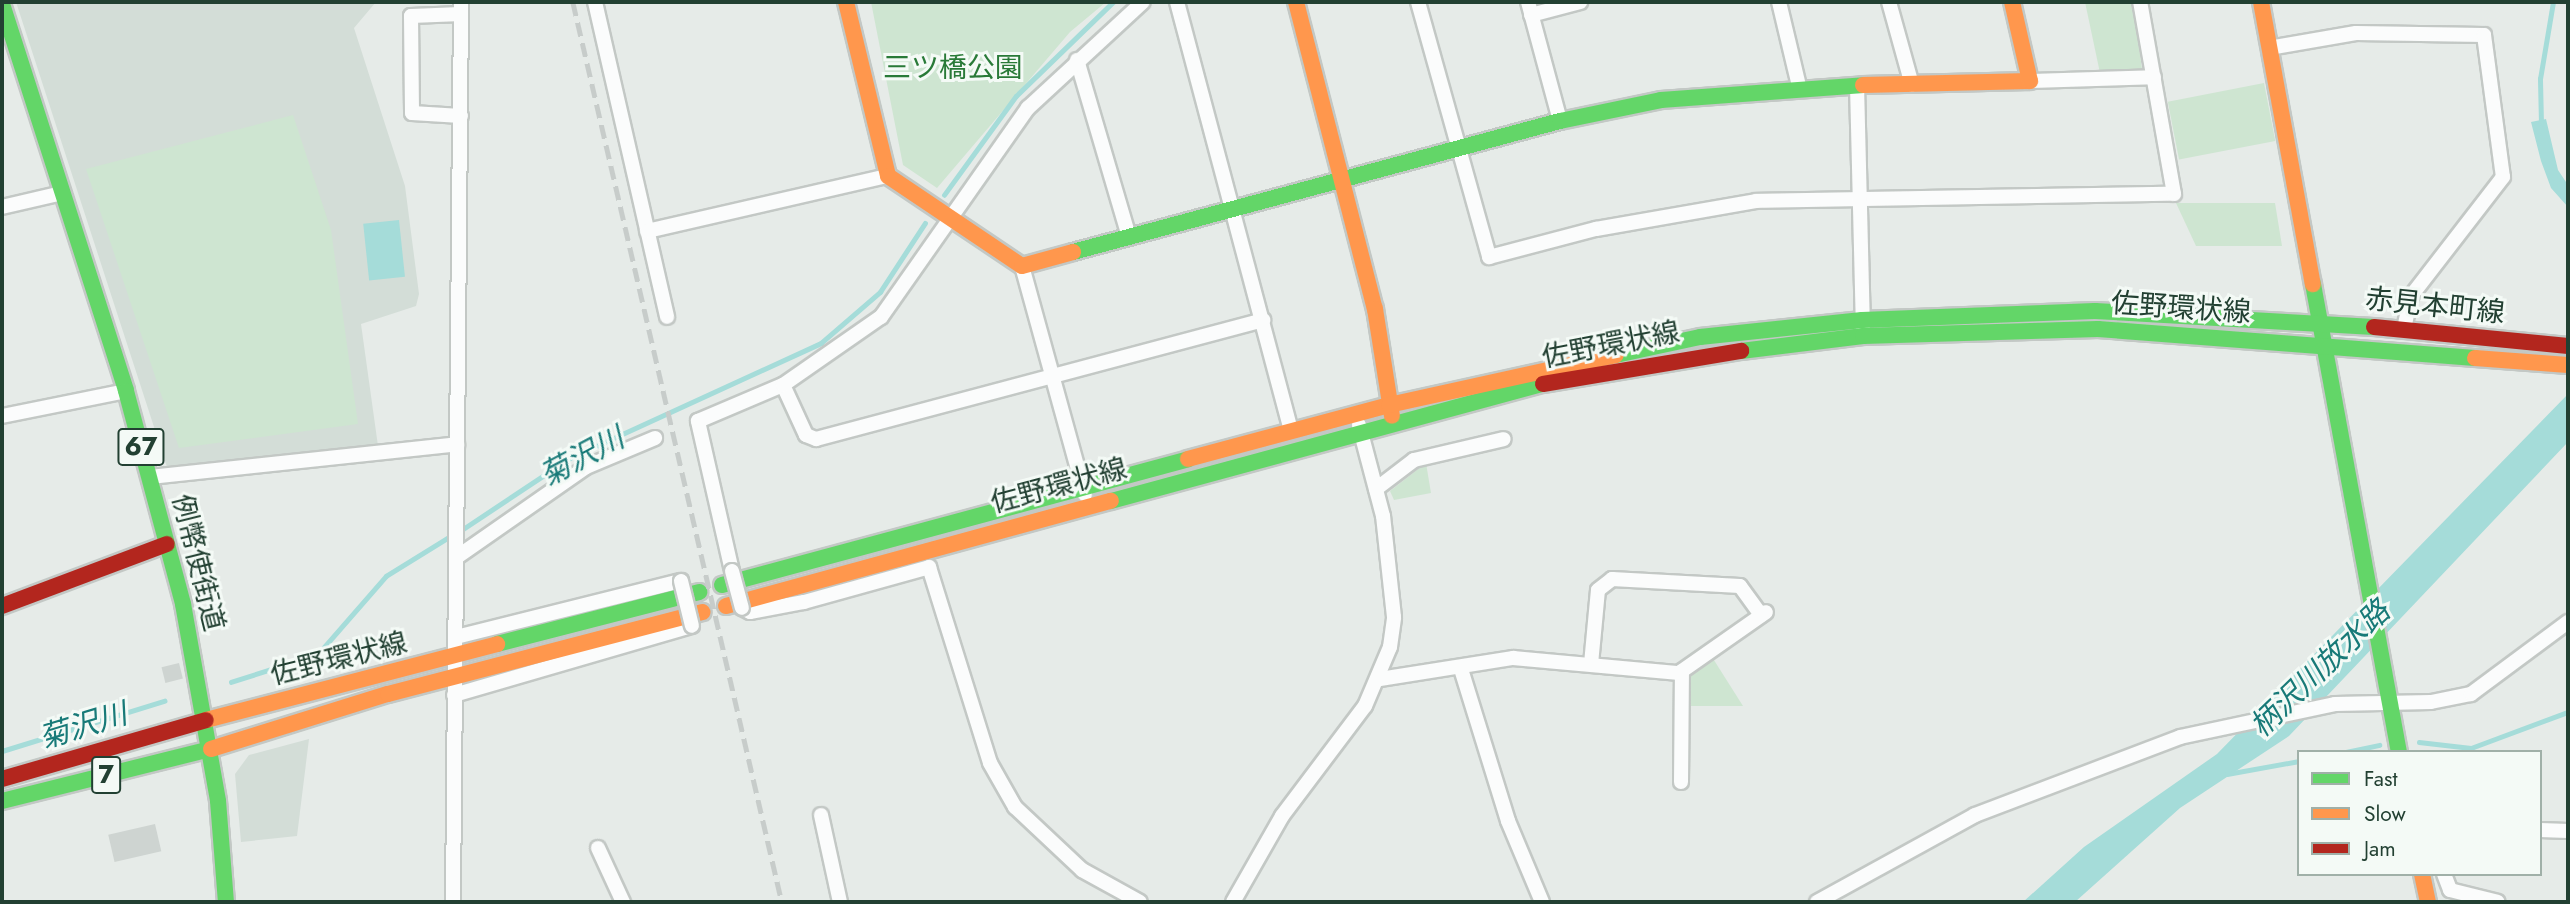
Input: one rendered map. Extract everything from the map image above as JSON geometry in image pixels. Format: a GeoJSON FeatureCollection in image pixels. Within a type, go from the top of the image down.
{"type":"FeatureCollection","features":[{"type":"Feature","properties":{"kind":"main road"},"geometry":{"type":"LineString","coordinates":[[846,2],[888,176],[1022,266],[1560,121],[1661,100],[1799,86],[2030,82],[2012,2]]}},
{"type":"Feature","properties":{"kind":"main road"},"geometry":{"type":"LineString","coordinates":[[1296,2],[1375,309],[1388,405],[1394,423]]}},
{"type":"Feature","properties":{"kind":"main road"},"geometry":{"type":"LineString","coordinates":[[2261,2],[2399,750]]}},
{"type":"Feature","properties":{"kind":"main road","name":"例幣使街道"},"geometry":{"type":"LineString","coordinates":[[2,4],[126,391],[167,544],[211,749],[226,902]]}},
{"type":"Feature","properties":{"kind":"main road","name":"佐野環状線"},"geometry":{"type":"LineString","coordinates":[[722,585],[1388,405],[1700,337],[1862,320],[2095,311],[2319,321]]}},
{"type":"Feature","properties":{"kind":"main road","name":"赤見本町線"},"geometry":{"type":"LineString","coordinates":[[2319,321],[2568,346]]}},
{"type":"Feature","properties":{"kind":"main road","name":"佐野環状線"},"geometry":{"type":"LineString","coordinates":[[734,607],[927,548],[1394,423],[1552,383],[1703,355],[1863,336],[2098,329],[2323,344]]}},
{"type":"Feature","properties":{"kind":"main road","name":"赤見本町線"},"geometry":{"type":"LineString","coordinates":[[2323,344],[2568,365]]}},
{"type":"Feature","properties":{"kind":"main road"},"geometry":{"type":"LineString","coordinates":[[2,606],[167,544]]}},
{"type":"Feature","properties":{"kind":"main road","name":"佐野環状線"},"geometry":{"type":"LineString","coordinates":[[206,720],[699,592]]}},
{"type":"Feature","properties":{"kind":"main road","name":"佐野環状線"},"geometry":{"type":"LineString","coordinates":[[211,749],[454,678],[703,612]]}},
{"type":"Feature","properties":{"kind":"main road","name":"7"},"geometry":{"type":"LineString","coordinates":[[2,779],[206,720]]}},
{"type":"Feature","properties":{"kind":"main road","name":"7"},"geometry":{"type":"LineString","coordinates":[[2,801],[211,749]]}},
{"type":"Feature","properties":{"kind":"main road"},"geometry":{"type":"LineString","coordinates":[[2422,876],[2428,902]]}},
{"type":"Feature","properties":{"kind":"street"},"geometry":{"type":"LineString","coordinates":[[595,2],[667,317]]}},
{"type":"Feature","properties":{"kind":"street"},"geometry":{"type":"LineString","coordinates":[[1140,902],[1082,870],[1015,807],[990,763],[929,567],[804,602],[750,612],[734,607],[732,571],[698,421],[783,385],[881,317],[1028,108],[1143,2]]}},
{"type":"Feature","properties":{"kind":"street"},"geometry":{"type":"LineString","coordinates":[[1177,2],[1291,431]]}},
{"type":"Feature","properties":{"kind":"street"},"geometry":{"type":"LineString","coordinates":[[1418,2],[1455,149],[1489,257],[1698,208],[1859,196],[2174,194],[2140,2]]}},
{"type":"Feature","properties":{"kind":"street"},"geometry":{"type":"LineString","coordinates":[[1560,121],[1529,8],[1580,2]]}},
{"type":"Feature","properties":{"kind":"street"},"geometry":{"type":"LineString","coordinates":[[1779,2],[1799,86]]}},
{"type":"Feature","properties":{"kind":"street"},"geometry":{"type":"LineString","coordinates":[[1889,2],[1912,85]]}},
{"type":"Feature","properties":{"kind":"street"},"geometry":{"type":"LineString","coordinates":[[453,902],[454,678],[457,553],[457,443],[461,116],[461,8],[411,16],[412,99],[415,117],[461,116]]}},
{"type":"Feature","properties":{"kind":"street"},"geometry":{"type":"LineString","coordinates":[[2269,48],[2356,33],[2484,34],[2502,177],[2411,296],[2404,329]]}},
{"type":"Feature","properties":{"kind":"street"},"geometry":{"type":"LineString","coordinates":[[1077,60],[1129,237]]}},
{"type":"Feature","properties":{"kind":"street"},"geometry":{"type":"LineString","coordinates":[[2030,82],[2154,77]]}},
{"type":"Feature","properties":{"kind":"street"},"geometry":{"type":"LineString","coordinates":[[1857,85],[1863,336]]}},
{"type":"Feature","properties":{"kind":"street"},"geometry":{"type":"LineString","coordinates":[[647,231],[888,176]]}},
{"type":"Feature","properties":{"kind":"street"},"geometry":{"type":"LineString","coordinates":[[2,207],[62,193]]}},
{"type":"Feature","properties":{"kind":"street"},"geometry":{"type":"LineString","coordinates":[[1022,266],[1049,378],[1089,505]]}},
{"type":"Feature","properties":{"kind":"street"},"geometry":{"type":"LineString","coordinates":[[783,385],[806,435],[816,439],[1263,320]]}},
{"type":"Feature","properties":{"kind":"street"},"geometry":{"type":"LineString","coordinates":[[2,416],[126,391]]}},
{"type":"Feature","properties":{"kind":"street"},"geometry":{"type":"LineString","coordinates":[[1233,902],[1282,816],[1380,680],[1394,617],[1376,489],[1357,414]]}},
{"type":"Feature","properties":{"kind":"street"},"geometry":{"type":"LineString","coordinates":[[457,553],[586,467],[655,438]]}},
{"type":"Feature","properties":{"kind":"street"},"geometry":{"type":"LineString","coordinates":[[1376,489],[1414,460],[1504,439]]}},
{"type":"Feature","properties":{"kind":"street"},"geometry":{"type":"LineString","coordinates":[[150,477],[457,443]]}},
{"type":"Feature","properties":{"kind":"street"},"geometry":{"type":"LineString","coordinates":[[1380,680],[1461,670],[1513,658],[1591,664],[1682,671],[1764,613],[1740,586],[1612,579],[1598,590],[1591,664]]}},
{"type":"Feature","properties":{"kind":"street"},"geometry":{"type":"LineString","coordinates":[[454,695],[692,626],[681,581],[456,637]]}},
{"type":"Feature","properties":{"kind":"street"},"geometry":{"type":"LineString","coordinates":[[1817,902],[1975,816],[2180,737],[2335,704],[2388,700],[2431,702],[2471,694],[2568,622]]}},
{"type":"Feature","properties":{"kind":"street"},"geometry":{"type":"LineString","coordinates":[[1461,670],[1508,821],[1540,902]]}},
{"type":"Feature","properties":{"kind":"street"},"geometry":{"type":"LineString","coordinates":[[1681,782],[1682,671]]}},
{"type":"Feature","properties":{"kind":"street"},"geometry":{"type":"LineString","coordinates":[[821,815],[840,902]]}},
{"type":"Feature","properties":{"kind":"street"},"geometry":{"type":"LineString","coordinates":[[2542,830],[2568,831]]}},
{"type":"Feature","properties":{"kind":"street"},"geometry":{"type":"LineString","coordinates":[[598,848],[623,902]]}},
{"type":"Feature","properties":{"kind":"street"},"geometry":{"type":"LineString","coordinates":[[2445,876],[2450,890],[2498,902]]}},
{"type":"Feature","properties":{"kind":"shaded area"},"geometry":{"type":"Polygon","coordinates":[[[16,2],[376,2],[354,28],[405,186],[419,294],[416,306],[361,324],[378,446],[167,467],[16,2]]]}},
{"type":"Feature","properties":{"kind":"shaded area"},"geometry":{"type":"Polygon","coordinates":[[[309,739],[297,836],[241,842],[235,774],[249,755],[309,739]]]}},
{"type":"Feature","properties":{"kind":"green space","name":"三ツ橋公園"},"geometry":{"type":"Polygon","coordinates":[[[871,2],[1106,2],[1070,32],[937,188],[903,165],[871,2]]]}},
{"type":"Feature","properties":{"kind":"green space"},"geometry":{"type":"Polygon","coordinates":[[[2085,2],[2133,2],[2142,69],[2100,73],[2085,2]]]}},
{"type":"Feature","properties":{"kind":"green space"},"geometry":{"type":"Polygon","coordinates":[[[2264,83],[2275,141],[2179,160],[2168,102],[2264,83]]]}},
{"type":"Feature","properties":{"kind":"green space"},"geometry":{"type":"Polygon","coordinates":[[[293,115],[331,230],[358,424],[179,448],[86,169],[293,115]]]}},
{"type":"Feature","properties":{"kind":"green space"},"geometry":{"type":"Polygon","coordinates":[[[2176,203],[2275,203],[2282,246],[2196,246],[2176,203]]]}},
{"type":"Feature","properties":{"kind":"green space"},"geometry":{"type":"Polygon","coordinates":[[[1426,463],[1431,493],[1394,500],[1390,491],[1426,463]]]}},
{"type":"Feature","properties":{"kind":"green space"},"geometry":{"type":"Polygon","coordinates":[[[1712,657],[1743,706],[1687,706],[1689,674],[1712,657]]]}},
{"type":"Feature","properties":{"kind":"water"},"geometry":{"type":"Polygon","coordinates":[[[2546,119],[2558,170],[2568,185],[2568,207],[2551,188],[2531,122],[2546,119]]]}},
{"type":"Feature","properties":{"kind":"water"},"geometry":{"type":"Polygon","coordinates":[[[399,220],[405,277],[369,280],[363,224],[399,220]]]}},
{"type":"Feature","properties":{"kind":"water","name":"柄沢川放水路"},"geometry":{"type":"Polygon","coordinates":[[[2568,394],[2568,442],[2289,736],[2180,808],[2075,902],[2023,902],[2084,847],[2217,754],[2568,394]]]}},
{"type":"Feature","properties":{"kind":"building"},"geometry":{"type":"Polygon","coordinates":[[[179,663],[183,679],[165,683],[162,667],[179,663]]]}},
{"type":"Feature","properties":{"kind":"building"},"geometry":{"type":"Polygon","coordinates":[[[155,824],[161,851],[115,862],[108,835],[155,824]]]}},
{"type":"Feature","properties":{"kind":"waterway","name":"菊沢川"},"geometry":{"type":"LineString","coordinates":[[944,195],[1016,96],[1113,2]]}},
{"type":"Feature","properties":{"kind":"waterway","name":"菊沢川"},"geometry":{"type":"LineString","coordinates":[[2541,124],[2540,79],[2553,2]]}},
{"type":"Feature","properties":{"kind":"waterway","name":"菊沢川"},"geometry":{"type":"LineString","coordinates":[[460,531],[570,458],[821,343],[880,292],[925,223]]}},
{"type":"Feature","properties":{"kind":"waterway","name":"菊沢川"},"geometry":{"type":"LineString","coordinates":[[231,682],[318,654],[386,576],[452,535]]}},
{"type":"Feature","properties":{"kind":"waterway","name":"菊沢川"},"geometry":{"type":"LineString","coordinates":[[2,751],[164,701]]}},
{"type":"Feature","properties":{"kind":"waterway"},"geometry":{"type":"LineString","coordinates":[[2419,742],[2471,748],[2568,712]]}},
{"type":"Feature","properties":{"kind":"waterway"},"geometry":{"type":"LineString","coordinates":[[2355,750],[2379,745]]}},
{"type":"Feature","properties":{"kind":"waterway"},"geometry":{"type":"LineString","coordinates":[[2227,774],[2297,761]]}},
{"type":"Feature","properties":{"kind":"railway"},"geometry":{"type":"LineString","coordinates":[[573,2],[782,902]]}},
{"type":"Feature","properties":{"kind":"traffic: fast"},"geometry":{"type":"LineString","coordinates":[[2,4],[126,391],[183,604],[218,801],[226,902]]}},
{"type":"Feature","properties":{"kind":"traffic: fast"},"geometry":{"type":"LineString","coordinates":[[1073,252],[1560,121],[1661,100],[1863,85]]}},
{"type":"Feature","properties":{"kind":"traffic: fast"},"geometry":{"type":"LineString","coordinates":[[2313,284],[2399,750]]}},
{"type":"Feature","properties":{"kind":"traffic: fast"},"geometry":{"type":"LineString","coordinates":[[1616,355],[1700,337],[1862,320],[2095,311],[2374,327]]}},
{"type":"Feature","properties":{"kind":"traffic: fast"},"geometry":{"type":"LineString","coordinates":[[1741,351],[1863,336],[2098,329],[2475,358]]}},
{"type":"Feature","properties":{"kind":"traffic: fast"},"geometry":{"type":"LineString","coordinates":[[1111,501],[1543,384]]}},
{"type":"Feature","properties":{"kind":"traffic: fast"},"geometry":{"type":"LineString","coordinates":[[722,585],[1188,459]]}},
{"type":"Feature","properties":{"kind":"traffic: fast"},"geometry":{"type":"LineString","coordinates":[[497,644],[699,592]]}},
{"type":"Feature","properties":{"kind":"traffic: fast"},"geometry":{"type":"LineString","coordinates":[[2,801],[211,749]]}},
{"type":"Feature","properties":{"kind":"traffic: slow"},"geometry":{"type":"LineString","coordinates":[[846,2],[888,176],[1022,266],[1073,252]]}},
{"type":"Feature","properties":{"kind":"traffic: slow"},"geometry":{"type":"LineString","coordinates":[[1296,2],[1375,309],[1392,416]]}},
{"type":"Feature","properties":{"kind":"traffic: slow"},"geometry":{"type":"LineString","coordinates":[[1863,85],[2030,81],[2012,2]]}},
{"type":"Feature","properties":{"kind":"traffic: slow"},"geometry":{"type":"LineString","coordinates":[[2261,2],[2313,284]]}},
{"type":"Feature","properties":{"kind":"traffic: slow"},"geometry":{"type":"LineString","coordinates":[[1188,459],[1389,405],[1616,355]]}},
{"type":"Feature","properties":{"kind":"traffic: slow"},"geometry":{"type":"LineString","coordinates":[[2475,358],[2568,365]]}},
{"type":"Feature","properties":{"kind":"traffic: slow"},"geometry":{"type":"LineString","coordinates":[[726,606],[1111,501]]}},
{"type":"Feature","properties":{"kind":"traffic: slow"},"geometry":{"type":"LineString","coordinates":[[211,749],[388,694],[703,612]]}},
{"type":"Feature","properties":{"kind":"traffic: slow"},"geometry":{"type":"LineString","coordinates":[[206,720],[497,644]]}},
{"type":"Feature","properties":{"kind":"traffic: slow"},"geometry":{"type":"LineString","coordinates":[[2422,876],[2428,902]]}},
{"type":"Feature","properties":{"kind":"traffic: jam"},"geometry":{"type":"LineString","coordinates":[[2374,327],[2568,346]]}},
{"type":"Feature","properties":{"kind":"traffic: jam"},"geometry":{"type":"LineString","coordinates":[[1543,384],[1741,351]]}},
{"type":"Feature","properties":{"kind":"traffic: jam"},"geometry":{"type":"LineString","coordinates":[[2,606],[167,544]]}},
{"type":"Feature","properties":{"kind":"traffic: jam"},"geometry":{"type":"LineString","coordinates":[[2,779],[206,720]]}}]}
